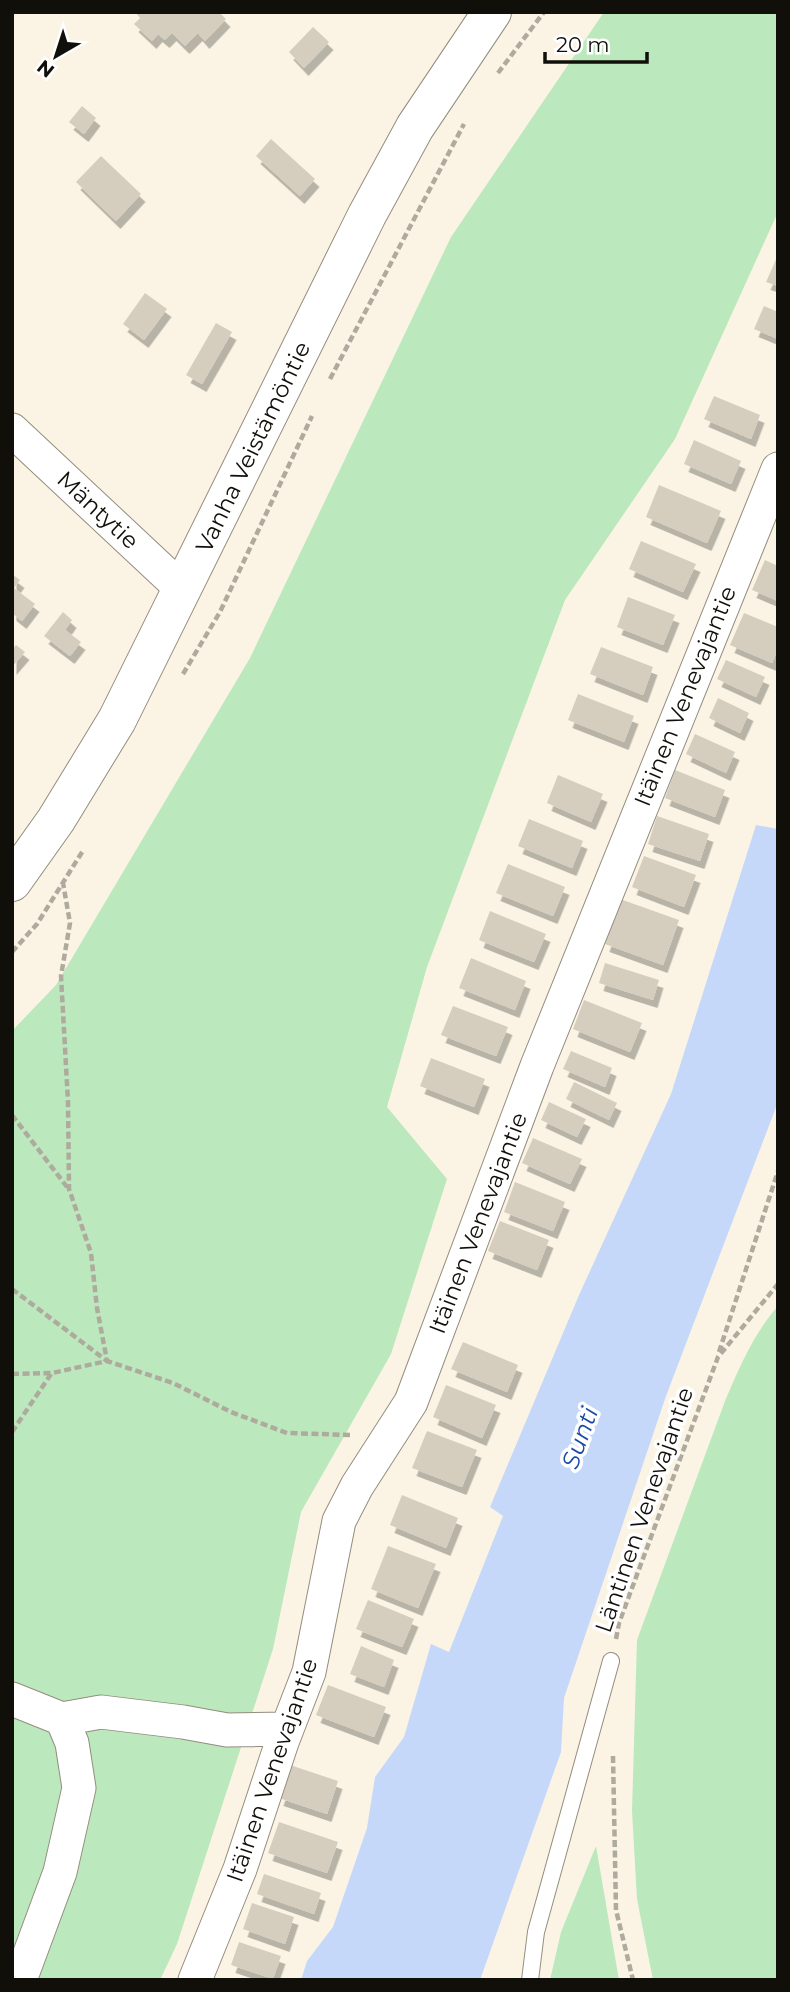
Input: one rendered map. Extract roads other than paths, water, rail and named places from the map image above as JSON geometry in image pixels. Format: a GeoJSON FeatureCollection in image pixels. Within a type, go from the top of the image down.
{"type":"FeatureCollection","features":[{"type":"Feature","properties":{"kind":"street","name":"Vanha Veistämöntie"},"geometry":{"type":"LineString","coordinates":[[12,882],[56,820],[117,720],[367,215],[415,127],[492,12]]}},
{"type":"Feature","properties":{"kind":"street","name":"Mäntytie"},"geometry":{"type":"LineString","coordinates":[[12,430],[183,590]]}},
{"type":"Feature","properties":{"kind":"street","name":"Itäinen Venevajantie"},"geometry":{"type":"LineString","coordinates":[[195,1980],[240,1869],[309,1672],[339,1521],[357,1486],[411,1402],[537,1066],[778,469]]}},
{"type":"Feature","properties":{"kind":"street"},"geometry":{"type":"LineString","coordinates":[[12,1699],[62,1719],[101,1712],[227,1730],[288,1729]]}},
{"type":"Feature","properties":{"kind":"street"},"geometry":{"type":"LineString","coordinates":[[20,1980],[60,1872],[79,1788],[72,1743],[62,1719]]}},
{"type":"Feature","properties":{"kind":"lane"},"geometry":{"type":"LineString","coordinates":[[530,1980],[536,1932],[611,1661]]}},
{"type":"Feature","properties":{"kind":"water","name":"Sunti"},"geometry":{"type":"Polygon","coordinates":[[[756,825],[778,829],[778,1102],[666,1396],[564,1698],[561,1752],[480,1980],[301,1980],[307,1961],[333,1927],[367,1828],[375,1777],[404,1737],[431,1644],[449,1652],[503,1516],[490,1507],[579,1295],[671,1094],[756,825]]]}}]}
